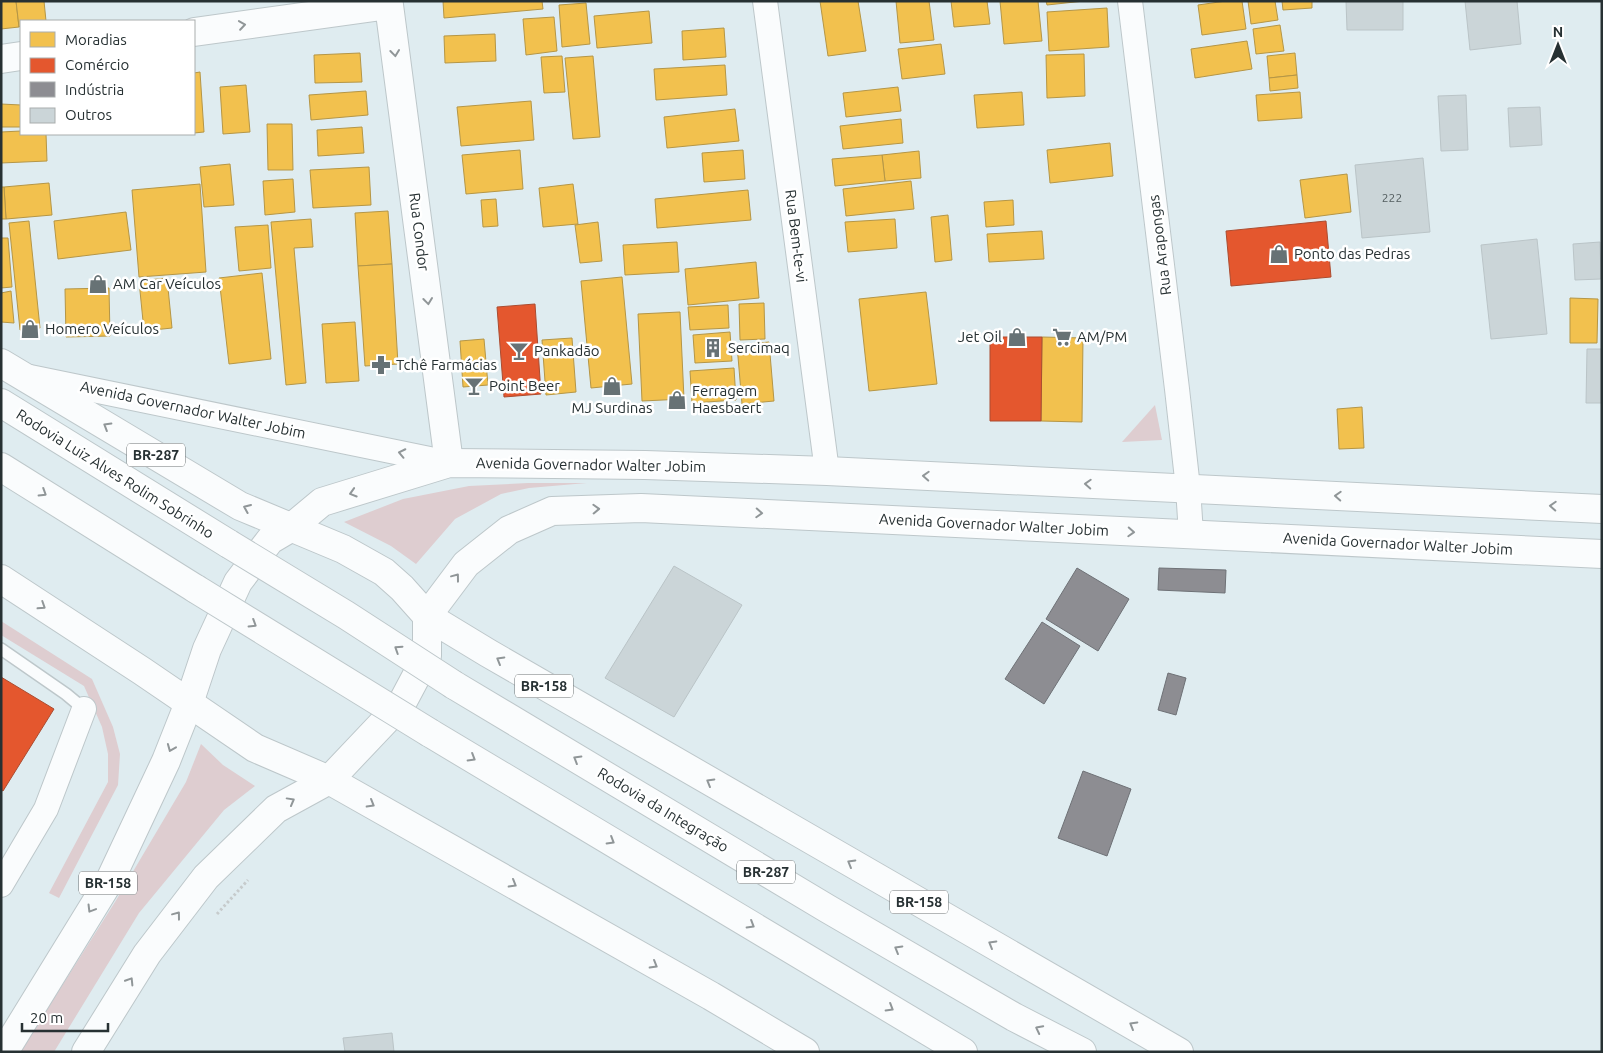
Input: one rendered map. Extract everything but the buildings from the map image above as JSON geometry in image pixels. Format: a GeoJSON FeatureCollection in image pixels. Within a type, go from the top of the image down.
{"type":"FeatureCollection","features":[{"type":"Feature","properties":{"kind":"main road"},"geometry":{"type":"LineString","coordinates":[[195,32],[389,3]]}},
{"type":"Feature","properties":{"kind":"main road","name":"Rua Condor"},"geometry":{"type":"LineString","coordinates":[[389,3],[449,463]]}},
{"type":"Feature","properties":{"kind":"main road"},"geometry":{"type":"LineString","coordinates":[[1,59],[20,56]]}},
{"type":"Feature","properties":{"kind":"main road","name":"BR-287"},"geometry":{"type":"LineString","coordinates":[[13,370],[240,506],[292,527]]}},
{"type":"Feature","properties":{"kind":"main road","name":"Rodovia Luiz Alves Rolim Sobrinho"},"geometry":{"type":"LineString","coordinates":[[1,403],[346,616],[454,685]]}},
{"type":"Feature","properties":{"kind":"main road","name":"Avenida Governador Walter Jobim"},"geometry":{"type":"LineString","coordinates":[[292,527],[322,502],[449,463],[645,465],[827,471],[1602,508]]}},
{"type":"Feature","properties":{"kind":"main road"},"geometry":{"type":"LineString","coordinates":[[1,467],[430,733],[963,1052]]}},
{"type":"Feature","properties":{"kind":"main road","name":"Avenida Governador Walter Jobim"},"geometry":{"type":"LineString","coordinates":[[427,616],[466,564],[509,530],[552,511],[641,508],[1602,554]]}},
{"type":"Feature","properties":{"kind":"main road","name":"BR-158"},"geometry":{"type":"LineString","coordinates":[[4,1052],[111,878],[166,761],[190,703],[207,649],[238,582],[270,540],[292,527],[343,549],[384,572],[402,588],[427,616],[488,654],[1179,1052]]}},
{"type":"Feature","properties":{"kind":"main road"},"geometry":{"type":"LineString","coordinates":[[1,579],[190,703],[254,748],[329,780],[702,992],[800,1051]]}},
{"type":"Feature","properties":{"kind":"main road"},"geometry":{"type":"LineString","coordinates":[[86,1052],[148,954],[206,877],[276,809],[329,780],[402,703],[427,656],[427,616]]}},
{"type":"Feature","properties":{"kind":"main road","name":"Rodovia da Integração"},"geometry":{"type":"LineString","coordinates":[[454,685],[828,909],[1014,1017],[1082,1052]]}},
{"type":"Feature","properties":{"kind":"street","name":"Rua Bem-te-vi"},"geometry":{"type":"LineString","coordinates":[[766,1],[827,471]]}},
{"type":"Feature","properties":{"kind":"street","name":"Rua Arapongas"},"geometry":{"type":"LineString","coordinates":[[1130,1],[1188,488],[1191,534]]}},
{"type":"Feature","properties":{"kind":"street","name":"Avenida Governador Walter Jobim"},"geometry":{"type":"LineString","coordinates":[[13,370],[449,463]]}},
{"type":"Feature","properties":{"kind":"street"},"geometry":{"type":"LineString","coordinates":[[1,884],[46,809],[84,709]]}},
{"type":"Feature","properties":{"kind":"lane"},"geometry":{"type":"LineString","coordinates":[[1,649],[66,694],[84,709]]}},
{"type":"Feature","properties":{"kind":"shaded area"},"geometry":{"type":"Polygon","coordinates":[[[1155,405],[1162,440],[1122,442],[1155,405]]]}},
{"type":"Feature","properties":{"kind":"shaded area"},"geometry":{"type":"Polygon","coordinates":[[[587,483],[529,488],[501,494],[455,519],[416,564],[391,546],[344,522],[403,499],[469,486],[587,483]]]}},
{"type":"Feature","properties":{"kind":"shaded area"},"geometry":{"type":"Polygon","coordinates":[[[1,621],[92,679],[113,727],[120,754],[118,785],[59,898],[49,893],[108,782],[108,754],[102,727],[84,686],[1,635],[1,621]]]}},
{"type":"Feature","properties":{"kind":"shaded area"},"geometry":{"type":"Polygon","coordinates":[[[201,744],[223,765],[255,786],[224,810],[139,913],[54,1052],[20,1052],[115,902],[186,782],[201,744]]]}},
{"type":"Feature","properties":{"kind":"place","name":"Ponto das Pedras"},"geometry":{"type":"Point","coordinates":[1279,254]}},
{"type":"Feature","properties":{"kind":"place","name":"AM Car Veículos"},"geometry":{"type":"Point","coordinates":[98,284]}},
{"type":"Feature","properties":{"kind":"place","name":"Homero Veículos"},"geometry":{"type":"Point","coordinates":[30,329]}},
{"type":"Feature","properties":{"kind":"place","name":"Jet Oil"},"geometry":{"type":"Point","coordinates":[1017,337]}},
{"type":"Feature","properties":{"kind":"place","name":"AM/PM"},"geometry":{"type":"Point","coordinates":[1062,337]}},
{"type":"Feature","properties":{"kind":"place","name":"Sercimaq"},"geometry":{"type":"Point","coordinates":[713,348]}},
{"type":"Feature","properties":{"kind":"place","name":"Pankadão"},"geometry":{"type":"Point","coordinates":[519,351]}},
{"type":"Feature","properties":{"kind":"place","name":"Tchê Farmácias"},"geometry":{"type":"Point","coordinates":[381,365]}},
{"type":"Feature","properties":{"kind":"place","name":"Point Beer"},"geometry":{"type":"Point","coordinates":[474,386]}},
{"type":"Feature","properties":{"kind":"place","name":"MJ Surdinas"},"geometry":{"type":"Point","coordinates":[612,386]}},
{"type":"Feature","properties":{"kind":"place","name":"Ferragem Haesbaert"},"geometry":{"type":"Point","coordinates":[677,400]}}]}
